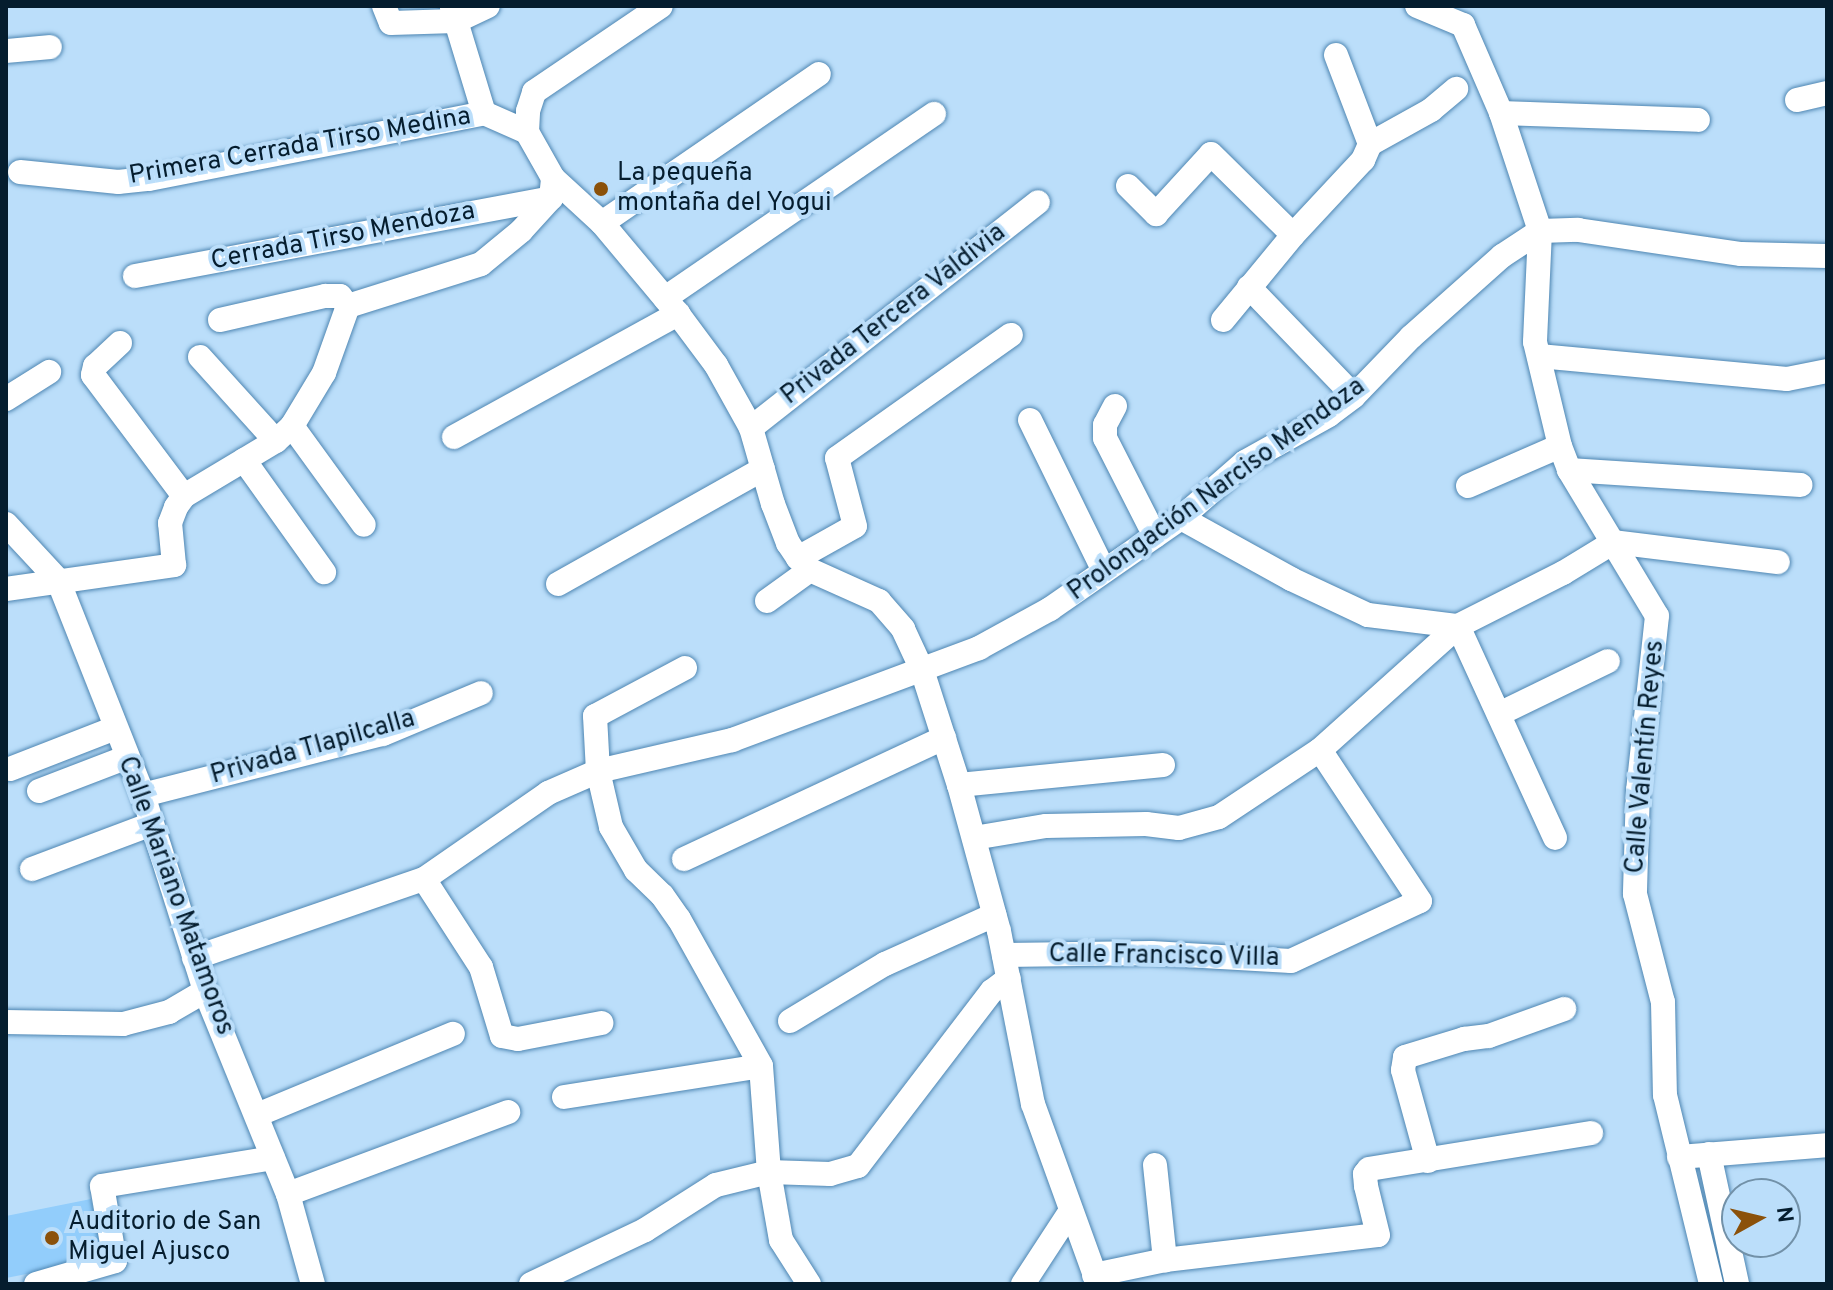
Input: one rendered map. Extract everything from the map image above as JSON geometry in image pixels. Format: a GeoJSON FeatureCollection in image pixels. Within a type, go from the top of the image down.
{"type":"FeatureCollection","features":[{"type":"Feature","properties":{"kind":"street"},"geometry":{"type":"LineString","coordinates":[[384,6],[391,23],[488,6]]}},
{"type":"Feature","properties":{"kind":"street"},"geometry":{"type":"LineString","coordinates":[[661,6],[534,92],[528,111],[527,132],[552,188],[602,223],[672,306],[734,393],[751,428],[788,543],[804,564],[879,601],[903,629],[922,670],[974,838],[1006,966],[1033,1104],[1096,1279],[1165,1260],[1378,1235],[1365,1174],[1376,1167],[1591,1133]]}},
{"type":"Feature","properties":{"kind":"street","name":"Calle Valentín Reyes"},"geometry":{"type":"LineString","coordinates":[[1417,6],[1463,25],[1501,113],[1540,231],[1535,342],[1560,446],[1569,470],[1657,616],[1638,790],[1635,894],[1663,1002],[1665,1095],[1711,1284]]}},
{"type":"Feature","properties":{"kind":"street"},"geometry":{"type":"LineString","coordinates":[[454,14],[484,113],[527,132]]}},
{"type":"Feature","properties":{"kind":"street"},"geometry":{"type":"LineString","coordinates":[[6,51],[50,47]]}},
{"type":"Feature","properties":{"kind":"street"},"geometry":{"type":"LineString","coordinates":[[1336,55],[1370,144]]}},
{"type":"Feature","properties":{"kind":"street"},"geometry":{"type":"LineString","coordinates":[[602,223],[819,74]]}},
{"type":"Feature","properties":{"kind":"street"},"geometry":{"type":"LineString","coordinates":[[1223,320],[1293,235],[1363,160],[1370,144],[1431,110],[1456,89]]}},
{"type":"Feature","properties":{"kind":"street"},"geometry":{"type":"LineString","coordinates":[[1797,100],[1827,93]]}},
{"type":"Feature","properties":{"kind":"street","name":"Primera Cerrada Tirso Medina"},"geometry":{"type":"LineString","coordinates":[[11,171],[118,182],[149,179],[484,113]]}},
{"type":"Feature","properties":{"kind":"street"},"geometry":{"type":"LineString","coordinates":[[1501,113],[1698,120]]}},
{"type":"Feature","properties":{"kind":"street"},"geometry":{"type":"LineString","coordinates":[[454,437],[672,306],[934,114]]}},
{"type":"Feature","properties":{"kind":"street"},"geometry":{"type":"LineString","coordinates":[[1128,186],[1156,214],[1211,154],[1293,235]]}},
{"type":"Feature","properties":{"kind":"street"},"geometry":{"type":"LineString","coordinates":[[348,306],[481,264],[521,231],[552,188]]}},
{"type":"Feature","properties":{"kind":"street","name":"Cerrada Tirso Mendoza"},"geometry":{"type":"LineString","coordinates":[[135,276],[552,188]]}},
{"type":"Feature","properties":{"kind":"street","name":"Privada Tercera Valdivia"},"geometry":{"type":"LineString","coordinates":[[751,428],[1038,202]]}},
{"type":"Feature","properties":{"kind":"street"},"geometry":{"type":"LineString","coordinates":[[1540,231],[1578,230],[1741,254],[1827,256]]}},
{"type":"Feature","properties":{"kind":"street","name":"Prolongación Narciso Mendoza"},"geometry":{"type":"LineString","coordinates":[[194,958],[424,879],[548,793],[598,771],[732,740],[979,648],[1050,609],[1181,518],[1245,462],[1329,415],[1354,396],[1502,256],[1540,231]]}},
{"type":"Feature","properties":{"kind":"street"},"geometry":{"type":"LineString","coordinates":[[1249,287],[1354,396]]}},
{"type":"Feature","properties":{"kind":"street"},"geometry":{"type":"LineString","coordinates":[[220,320],[325,296],[340,296],[348,306]]}},
{"type":"Feature","properties":{"kind":"street"},"geometry":{"type":"LineString","coordinates":[[6,589],[174,565],[170,523],[184,496],[284,433],[324,373],[348,306]]}},
{"type":"Feature","properties":{"kind":"street"},"geometry":{"type":"LineString","coordinates":[[767,601],[804,564],[855,526],[837,458],[1011,335]]}},
{"type":"Feature","properties":{"kind":"street"},"geometry":{"type":"LineString","coordinates":[[120,343],[95,366],[93,375],[184,496]]}},
{"type":"Feature","properties":{"kind":"street"},"geometry":{"type":"LineString","coordinates":[[1539,356],[1787,379],[1827,371]]}},
{"type":"Feature","properties":{"kind":"street"},"geometry":{"type":"LineString","coordinates":[[200,357],[284,433],[364,525]]}},
{"type":"Feature","properties":{"kind":"street"},"geometry":{"type":"LineString","coordinates":[[6,399],[49,372]]}},
{"type":"Feature","properties":{"kind":"street"},"geometry":{"type":"LineString","coordinates":[[1115,406],[1105,425],[1105,438],[1155,536]]}},
{"type":"Feature","properties":{"kind":"street"},"geometry":{"type":"LineString","coordinates":[[1030,420],[1104,571]]}},
{"type":"Feature","properties":{"kind":"street"},"geometry":{"type":"LineString","coordinates":[[1468,486],[1560,446]]}},
{"type":"Feature","properties":{"kind":"street"},"geometry":{"type":"LineString","coordinates":[[244,460],[324,572]]}},
{"type":"Feature","properties":{"kind":"street"},"geometry":{"type":"LineString","coordinates":[[558,584],[763,469]]}},
{"type":"Feature","properties":{"kind":"street"},"geometry":{"type":"LineString","coordinates":[[1569,470],[1801,485]]}},
{"type":"Feature","properties":{"kind":"street"},"geometry":{"type":"LineString","coordinates":[[1181,518],[1291,579],[1368,615],[1458,626]]}},
{"type":"Feature","properties":{"kind":"street","name":"Calle Mariano Matamoros"},"geometry":{"type":"LineString","coordinates":[[6,524],[58,580],[125,758],[143,795],[205,991],[288,1194],[313,1284]]}},
{"type":"Feature","properties":{"kind":"street"},"geometry":{"type":"LineString","coordinates":[[974,838],[1046,826],[1146,824],[1179,828],[1219,817],[1320,750],[1458,626],[1563,573],[1614,542],[1778,562]]}},
{"type":"Feature","properties":{"kind":"street"},"geometry":{"type":"LineString","coordinates":[[1458,626],[1555,838]]}},
{"type":"Feature","properties":{"kind":"street"},"geometry":{"type":"LineString","coordinates":[[1499,714],[1608,661]]}},
{"type":"Feature","properties":{"kind":"street"},"geometry":{"type":"LineString","coordinates":[[685,668],[595,716],[598,771],[611,827],[636,870],[662,895],[679,919],[761,1066],[769,1172],[781,1240],[809,1284]]}},
{"type":"Feature","properties":{"kind":"street","name":"Privada Tlapilcalla"},"geometry":{"type":"LineString","coordinates":[[143,795],[383,734],[481,693]]}},
{"type":"Feature","properties":{"kind":"street"},"geometry":{"type":"LineString","coordinates":[[10,769],[115,728]]}},
{"type":"Feature","properties":{"kind":"street"},"geometry":{"type":"LineString","coordinates":[[684,859],[944,738]]}},
{"type":"Feature","properties":{"kind":"street","name":"Calle Francisco Villa"},"geometry":{"type":"LineString","coordinates":[[1006,966],[1151,953],[1291,961],[1420,901],[1320,750]]}},
{"type":"Feature","properties":{"kind":"street"},"geometry":{"type":"LineString","coordinates":[[39,791],[125,758]]}},
{"type":"Feature","properties":{"kind":"street"},"geometry":{"type":"LineString","coordinates":[[959,785],[1163,765]]}},
{"type":"Feature","properties":{"kind":"street"},"geometry":{"type":"LineString","coordinates":[[32,869],[152,824]]}},
{"type":"Feature","properties":{"kind":"street"},"geometry":{"type":"LineString","coordinates":[[424,879],[481,967],[502,1036],[518,1039],[601,1023]]}},
{"type":"Feature","properties":{"kind":"street"},"geometry":{"type":"LineString","coordinates":[[790,1021],[885,964],[994,915]]}},
{"type":"Feature","properties":{"kind":"street"},"geometry":{"type":"LineString","coordinates":[[531,1284],[645,1230],[716,1185],[769,1172],[830,1174],[858,1166],[992,991],[1006,966]]}},
{"type":"Feature","properties":{"kind":"street"},"geometry":{"type":"LineString","coordinates":[[6,1022],[123,1024],[169,1012],[205,991]]}},
{"type":"Feature","properties":{"kind":"street"},"geometry":{"type":"LineString","coordinates":[[1428,1161],[1403,1070],[1405,1057],[1464,1039],[1489,1036],[1564,1009]]}},
{"type":"Feature","properties":{"kind":"street"},"geometry":{"type":"LineString","coordinates":[[257,1115],[453,1034]]}},
{"type":"Feature","properties":{"kind":"street"},"geometry":{"type":"LineString","coordinates":[[564,1097],[761,1066]]}},
{"type":"Feature","properties":{"kind":"street"},"geometry":{"type":"LineString","coordinates":[[288,1194],[508,1112]]}},
{"type":"Feature","properties":{"kind":"street"},"geometry":{"type":"LineString","coordinates":[[1679,1157],[1827,1145]]}},
{"type":"Feature","properties":{"kind":"street"},"geometry":{"type":"LineString","coordinates":[[1709,1154],[1737,1284]]}},
{"type":"Feature","properties":{"kind":"street"},"geometry":{"type":"LineString","coordinates":[[36,1284],[115,1261],[102,1186],[273,1158]]}},
{"type":"Feature","properties":{"kind":"street"},"geometry":{"type":"LineString","coordinates":[[1155,1165],[1165,1260]]}},
{"type":"Feature","properties":{"kind":"street"},"geometry":{"type":"LineString","coordinates":[[1023,1284],[1070,1212]]}},
{"type":"Feature","properties":{"kind":"building","name":"Auditorio de San Miguel Ajusco"},"geometry":{"type":"Polygon","coordinates":[[[91,1199],[103,1259],[6,1278],[6,1216],[91,1199]]]}},
{"type":"Feature","properties":{"kind":"place","name":"La pequeña montaña del Yogui"},"geometry":{"type":"Point","coordinates":[601,189]}},
{"type":"Feature","properties":{"kind":"place","name":"Auditorio de San Miguel Ajusco"},"geometry":{"type":"Point","coordinates":[52,1238]}}]}
